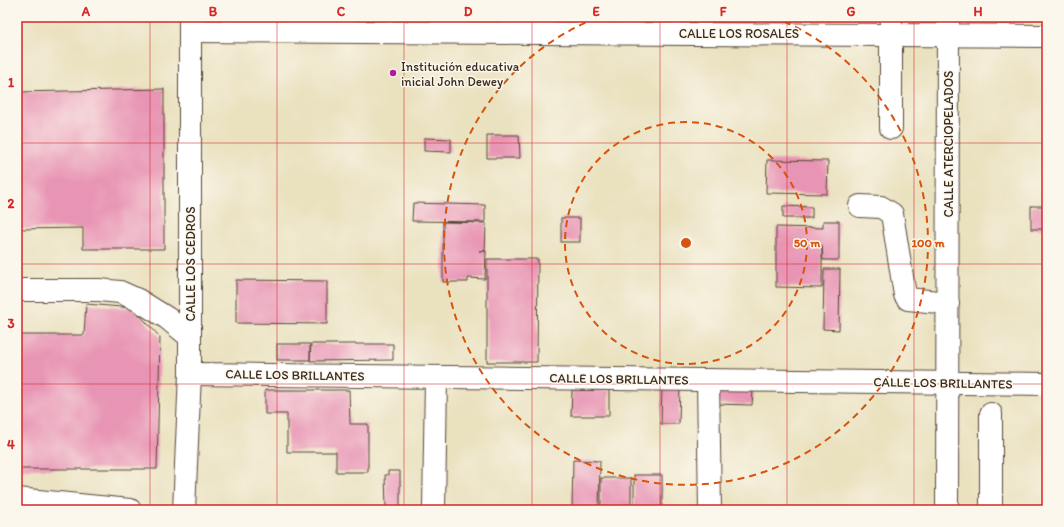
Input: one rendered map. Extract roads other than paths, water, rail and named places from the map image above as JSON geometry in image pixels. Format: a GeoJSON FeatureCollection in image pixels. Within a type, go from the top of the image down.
{"type":"FeatureCollection","features":[{"type":"Feature","properties":{"kind":"street","name":"CALLE LOS ROSALES"},"geometry":{"type":"LineString","coordinates":[[190,24],[948,26],[1047,36]]}},
{"type":"Feature","properties":{"kind":"street","name":"CALLE LOS CEDROS"},"geometry":{"type":"LineString","coordinates":[[184,510],[190,374],[190,24]]}},
{"type":"Feature","properties":{"kind":"street"},"geometry":{"type":"LineString","coordinates":[[891,26],[891,128]]}},
{"type":"Feature","properties":{"kind":"street","name":"CALLE ATERCIOPELADOS"},"geometry":{"type":"LineString","coordinates":[[947,510],[948,26]]}},
{"type":"Feature","properties":{"kind":"street"},"geometry":{"type":"LineString","coordinates":[[860,206],[881,207],[892,214],[905,295],[908,299],[948,303]]}},
{"type":"Feature","properties":{"kind":"street"},"geometry":{"type":"LineString","coordinates":[[17,290],[99,290],[120,292],[138,300],[167,318],[190,337]]}},
{"type":"Feature","properties":{"kind":"street","name":"CALLE LOS BRILLANTES"},"geometry":{"type":"LineString","coordinates":[[190,374],[1047,384]]}},
{"type":"Feature","properties":{"kind":"street"},"geometry":{"type":"LineString","coordinates":[[434,510],[436,377]]}},
{"type":"Feature","properties":{"kind":"street"},"geometry":{"type":"LineString","coordinates":[[708,380],[710,510]]}},
{"type":"Feature","properties":{"kind":"street"},"geometry":{"type":"LineString","coordinates":[[991,414],[991,510]]}},
{"type":"Feature","properties":{"kind":"street"},"geometry":{"type":"LineString","coordinates":[[17,499],[130,510]]}},
{"type":"Feature","properties":{"kind":"place","name":"Institución educativa inicial John Dewey"},"geometry":{"type":"Point","coordinates":[393,73]}}]}
